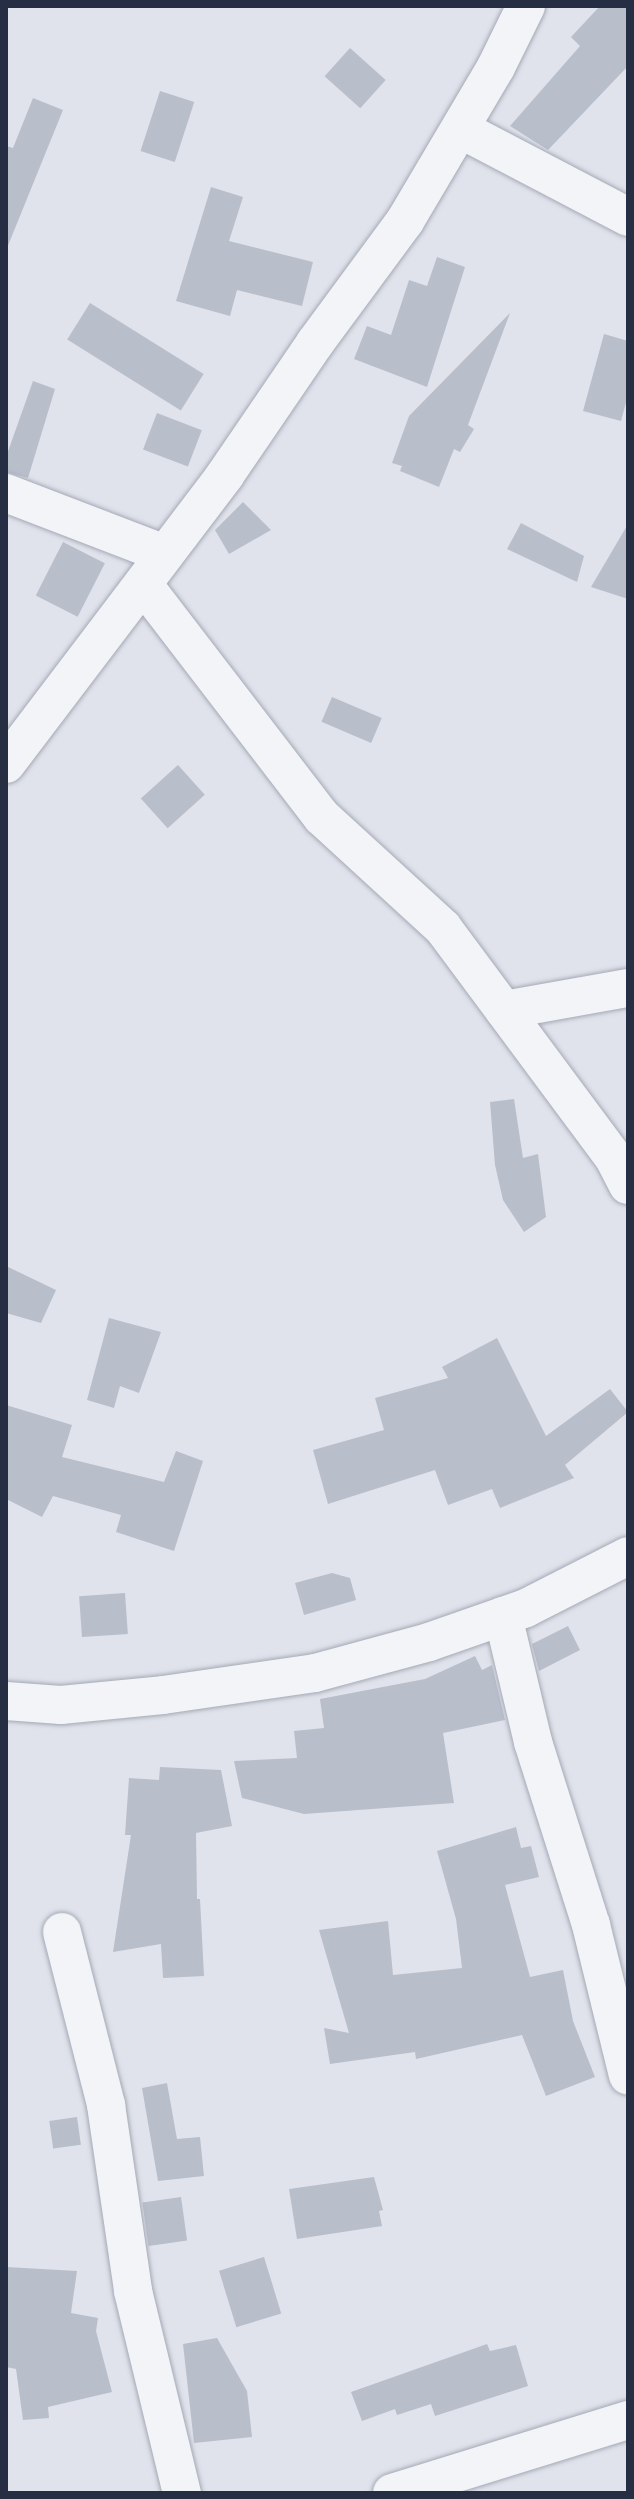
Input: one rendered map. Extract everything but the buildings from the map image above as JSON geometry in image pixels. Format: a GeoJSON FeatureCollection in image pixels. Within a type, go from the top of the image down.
{"type":"FeatureCollection","features":[{"type":"Feature","properties":{"kind":"street"},"geometry":{"type":"LineString","coordinates":[[6,764],[154,569],[405,221],[496,67],[526,6]]}},
{"type":"Feature","properties":{"kind":"street"},"geometry":{"type":"LineString","coordinates":[[460,129],[628,217]]}},
{"type":"Feature","properties":{"kind":"street"},"geometry":{"type":"LineString","coordinates":[[6,493],[154,569],[322,817],[443,928],[615,1160],[628,1185]]}},
{"type":"Feature","properties":{"kind":"street"},"geometry":{"type":"LineString","coordinates":[[504,1010],[628,988]]}},
{"type":"Feature","properties":{"kind":"street"},"geometry":{"type":"LineString","coordinates":[[6,1701],[61,1705],[315,1673],[429,1642],[503,1616],[628,1556]]}},
{"type":"Feature","properties":{"kind":"street"},"geometry":{"type":"LineString","coordinates":[[503,1616],[533,1742],[591,1925],[628,2076]]}},
{"type":"Feature","properties":{"kind":"street"},"geometry":{"type":"LineString","coordinates":[[62,1932],[106,2105],[133,2291],[166,2439],[182,2493]]}},
{"type":"Feature","properties":{"kind":"street"},"geometry":{"type":"LineString","coordinates":[[392,2493],[628,2420]]}}]}
